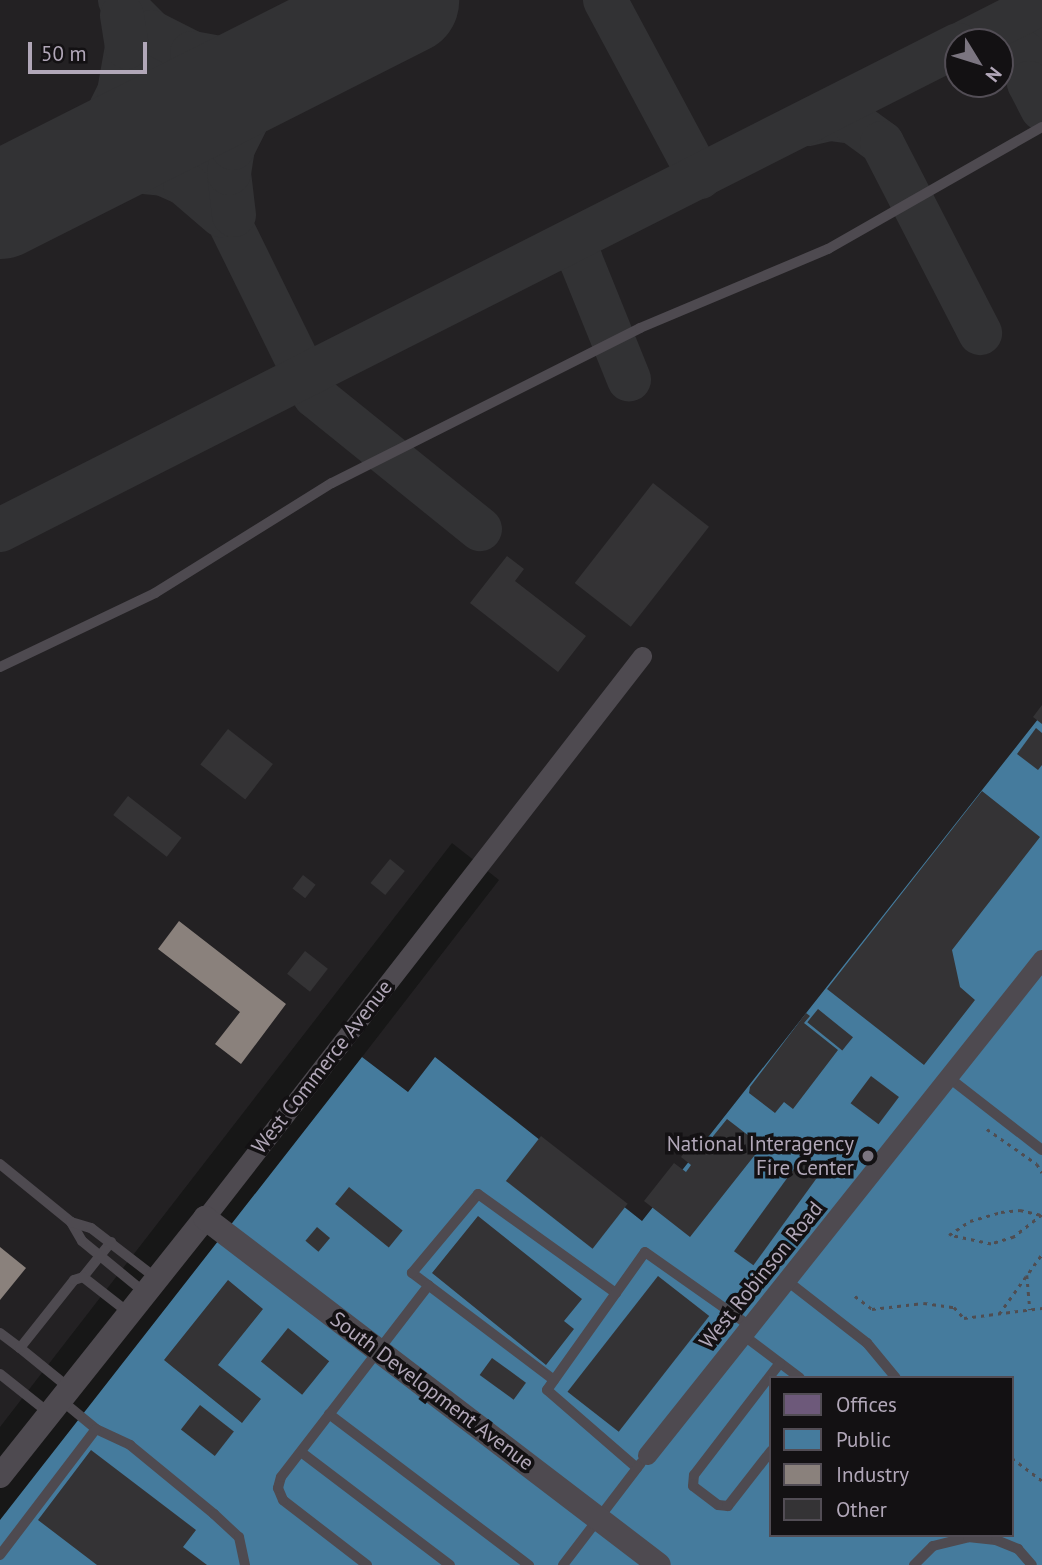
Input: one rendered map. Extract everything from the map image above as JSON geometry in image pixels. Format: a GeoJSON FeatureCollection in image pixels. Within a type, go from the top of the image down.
{"type":"FeatureCollection","features":[{"type":"Feature","properties":{"kind":"street","name":"West Commerce Avenue"},"geometry":{"type":"LineString","coordinates":[[0,1476],[205,1218],[642,656]]}},
{"type":"Feature","properties":{"kind":"street","name":"West Robinson Road"},"geometry":{"type":"LineString","coordinates":[[642,1461],[1042,959]]}},
{"type":"Feature","properties":{"kind":"street","name":"South Development Avenue"},"geometry":{"type":"LineString","coordinates":[[205,1218],[659,1565]]}},
{"type":"Feature","properties":{"kind":"lane"},"geometry":{"type":"LineString","coordinates":[[0,667],[155,593],[332,483],[640,328],[828,249],[1042,127]]}},
{"type":"Feature","properties":{"kind":"lane"},"geometry":{"type":"LineString","coordinates":[[948,1077],[1042,1150]]}},
{"type":"Feature","properties":{"kind":"lane"},"geometry":{"type":"LineString","coordinates":[[1,1168],[71,1222],[91,1228],[111,1242],[151,1286]]}},
{"type":"Feature","properties":{"kind":"lane"},"geometry":{"type":"LineString","coordinates":[[554,1380],[412,1273],[478,1194],[616,1293]]}},
{"type":"Feature","properties":{"kind":"lane"},"geometry":{"type":"LineString","coordinates":[[71,1222],[82,1241],[100,1256],[151,1286]]}},
{"type":"Feature","properties":{"kind":"lane"},"geometry":{"type":"LineString","coordinates":[[20,1349],[74,1280],[83,1277],[111,1242]]}},
{"type":"Feature","properties":{"kind":"lane"},"geometry":{"type":"LineString","coordinates":[[563,1565],[642,1461],[547,1390],[645,1252],[746,1331],[797,1376]]}},
{"type":"Feature","properties":{"kind":"lane"},"geometry":{"type":"LineString","coordinates":[[83,1277],[129,1313]]}},
{"type":"Feature","properties":{"kind":"lane"},"geometry":{"type":"LineString","coordinates":[[786,1280],[867,1343],[895,1376]]}},
{"type":"Feature","properties":{"kind":"lane"},"geometry":{"type":"LineString","coordinates":[[367,1565],[279,1495],[281,1477],[429,1285]]}},
{"type":"Feature","properties":{"kind":"lane"},"geometry":{"type":"LineString","coordinates":[[0,1333],[20,1349],[60,1400],[96,1429],[130,1445],[239,1537],[248,1563]]}},
{"type":"Feature","properties":{"kind":"lane"},"geometry":{"type":"LineString","coordinates":[[770,1376],[780,1363]]}},
{"type":"Feature","properties":{"kind":"lane"},"geometry":{"type":"LineString","coordinates":[[769,1377],[701,1466],[693,1486],[718,1505],[728,1506],[769,1454]]}},
{"type":"Feature","properties":{"kind":"lane"},"geometry":{"type":"LineString","coordinates":[[2,1380],[60,1400]]}},
{"type":"Feature","properties":{"kind":"lane"},"geometry":{"type":"LineString","coordinates":[[329,1413],[529,1565]]}},
{"type":"Feature","properties":{"kind":"lane"},"geometry":{"type":"LineString","coordinates":[[0,1555],[96,1429]]}},
{"type":"Feature","properties":{"kind":"lane"},"geometry":{"type":"LineString","coordinates":[[301,1452],[450,1565]]}},
{"type":"Feature","properties":{"kind":"lane"},"geometry":{"type":"LineString","coordinates":[[914,1565],[933,1546],[968,1537],[996,1539],[1018,1549],[1032,1565]]}},
{"type":"Feature","properties":{"kind":"path"},"geometry":{"type":"LineString","coordinates":[[987,1129],[1037,1164],[1042,1173]]}},
{"type":"Feature","properties":{"kind":"path"},"geometry":{"type":"LineString","coordinates":[[1020,1210],[1042,1215],[1014,1237],[991,1244],[949,1235],[970,1221],[1001,1212],[1020,1210]]}},
{"type":"Feature","properties":{"kind":"path"},"geometry":{"type":"LineString","coordinates":[[999,1314],[1042,1254]]}},
{"type":"Feature","properties":{"kind":"path"},"geometry":{"type":"LineString","coordinates":[[1027,1273],[1030,1310]]}},
{"type":"Feature","properties":{"kind":"path"},"geometry":{"type":"LineString","coordinates":[[855,1296],[872,1309],[924,1303],[954,1307],[964,1318],[1042,1308]]}},
{"type":"Feature","properties":{"kind":"path"},"geometry":{"type":"LineString","coordinates":[[1014,1460],[1042,1481]]}},
{"type":"Feature","properties":{"kind":"shaded area"},"geometry":{"type":"Polygon","coordinates":[[[0,0],[1042,0],[1042,714],[642,1221],[435,1058],[408,1092],[362,1057],[499,880],[452,843],[0,1427],[0,0]]]}},
{"type":"Feature","properties":{"kind":"building: Offices"},"geometry":{"type":"Polygon","coordinates":[[[1042,1018],[1042,1081],[1011,1057],[1042,1018]]]}},
{"type":"Feature","properties":{"kind":"building: Offices"},"geometry":{"type":"Polygon","coordinates":[[[982,1319],[992,1321],[1001,1330],[1035,1329],[1042,1467],[1016,1447],[1014,1449],[1014,1376],[932,1376],[928,1336],[973,1332],[982,1319]]]}},
{"type":"Feature","properties":{"kind":"building: Public","name":"National Interagency Fire Center"},"geometry":{"type":"Polygon","coordinates":[[[1042,714],[1042,1565],[0,1565],[0,1520],[362,1057],[408,1092],[435,1057],[642,1221],[1042,714]]]}},
{"type":"Feature","properties":{"kind":"building: Industry"},"geometry":{"type":"Polygon","coordinates":[[[179,921],[286,1004],[241,1064],[215,1044],[240,1012],[158,949],[179,921]]]}},
{"type":"Feature","properties":{"kind":"building: Industry"},"geometry":{"type":"Polygon","coordinates":[[[0,1247],[26,1268],[0,1300],[0,1247]]]}},
{"type":"Feature","properties":{"kind":"building: Other"},"geometry":{"type":"Polygon","coordinates":[[[653,483],[709,527],[631,627],[575,583],[653,483]]]}},
{"type":"Feature","properties":{"kind":"building: Other"},"geometry":{"type":"Polygon","coordinates":[[[507,556],[524,569],[515,581],[586,636],[558,672],[470,603],[507,556]]]}},
{"type":"Feature","properties":{"kind":"building: Other"},"geometry":{"type":"Polygon","coordinates":[[[1042,705],[1042,724],[1033,717],[1042,705]]]}},
{"type":"Feature","properties":{"kind":"building: Other"},"geometry":{"type":"Polygon","coordinates":[[[1036,728],[1042,733],[1042,765],[1038,770],[1017,754],[1036,728]]]}},
{"type":"Feature","properties":{"kind":"building: Other"},"geometry":{"type":"Polygon","coordinates":[[[228,729],[273,764],[245,800],[200,764],[228,729]]]}},
{"type":"Feature","properties":{"kind":"building: Other"},"geometry":{"type":"Polygon","coordinates":[[[982,791],[1040,837],[952,950],[960,987],[975,1000],[924,1065],[827,989],[982,791]]]}},
{"type":"Feature","properties":{"kind":"building: Other"},"geometry":{"type":"Polygon","coordinates":[[[128,796],[182,838],[167,857],[113,815],[128,796]]]}},
{"type":"Feature","properties":{"kind":"building: Other"},"geometry":{"type":"Polygon","coordinates":[[[390,859],[405,871],[385,895],[370,883],[390,859]]]}},
{"type":"Feature","properties":{"kind":"building: Other"},"geometry":{"type":"Polygon","coordinates":[[[303,875],[316,885],[305,898],[293,888],[303,875]]]}},
{"type":"Feature","properties":{"kind":"building: Other"},"geometry":{"type":"Polygon","coordinates":[[[305,951],[328,969],[310,992],[287,974],[305,951]]]}},
{"type":"Feature","properties":{"kind":"building: Other"},"geometry":{"type":"Polygon","coordinates":[[[818,1009],[853,1037],[842,1051],[807,1022],[818,1009]]]}},
{"type":"Feature","properties":{"kind":"building: Other"},"geometry":{"type":"Polygon","coordinates":[[[806,1013],[810,1016],[804,1023],[838,1050],[793,1109],[784,1102],[775,1113],[749,1093],[750,1087],[806,1013]]]}},
{"type":"Feature","properties":{"kind":"building: Other"},"geometry":{"type":"Polygon","coordinates":[[[871,1076],[899,1097],[878,1124],[851,1103],[871,1076]]]}},
{"type":"Feature","properties":{"kind":"building: Other"},"geometry":{"type":"Polygon","coordinates":[[[727,1119],[762,1146],[690,1237],[644,1201],[674,1163],[686,1172],[691,1165],[681,1157],[693,1142],[702,1150],[727,1119]]]}},
{"type":"Feature","properties":{"kind":"building: Other"},"geometry":{"type":"Polygon","coordinates":[[[541,1136],[628,1204],[593,1249],[506,1181],[541,1136]]]}},
{"type":"Feature","properties":{"kind":"building: Other"},"geometry":{"type":"Polygon","coordinates":[[[801,1159],[820,1173],[753,1265],[734,1251],[801,1159]]]}},
{"type":"Feature","properties":{"kind":"building: Other"},"geometry":{"type":"Polygon","coordinates":[[[349,1187],[403,1230],[389,1248],[335,1204],[349,1187]]]}},
{"type":"Feature","properties":{"kind":"building: Other"},"geometry":{"type":"Polygon","coordinates":[[[478,1216],[582,1299],[564,1321],[574,1329],[546,1365],[432,1273],[478,1216]]]}},
{"type":"Feature","properties":{"kind":"building: Other"},"geometry":{"type":"Polygon","coordinates":[[[317,1227],[330,1238],[318,1252],[305,1241],[317,1227]]]}},
{"type":"Feature","properties":{"kind":"building: Other"},"geometry":{"type":"Polygon","coordinates":[[[658,1276],[709,1316],[619,1432],[567,1392],[658,1276]]]}},
{"type":"Feature","properties":{"kind":"building: Other"},"geometry":{"type":"Polygon","coordinates":[[[228,1280],[263,1309],[218,1365],[261,1399],[242,1423],[164,1360],[228,1280]]]}},
{"type":"Feature","properties":{"kind":"building: Other"},"geometry":{"type":"Polygon","coordinates":[[[288,1328],[329,1361],[302,1395],[261,1361],[288,1328]]]}},
{"type":"Feature","properties":{"kind":"building: Other"},"geometry":{"type":"Polygon","coordinates":[[[492,1358],[526,1383],[514,1400],[480,1375],[492,1358]]]}},
{"type":"Feature","properties":{"kind":"building: Other"},"geometry":{"type":"Polygon","coordinates":[[[200,1405],[234,1431],[215,1456],[181,1429],[200,1405]]]}},
{"type":"Feature","properties":{"kind":"building: Other"},"geometry":{"type":"Polygon","coordinates":[[[91,1450],[196,1530],[183,1547],[207,1565],[97,1565],[38,1520],[91,1450]]]}},
{"type":"Feature","properties":{"kind":"taxiway"},"geometry":{"type":"LineString","coordinates":[[120,0],[315,396],[480,529]]}},
{"type":"Feature","properties":{"kind":"taxiway"},"geometry":{"type":"LineString","coordinates":[[605,0],[700,177]]}},
{"type":"Feature","properties":{"kind":"taxiway"},"geometry":{"type":"LineString","coordinates":[[993,28],[1042,3]]}},
{"type":"Feature","properties":{"kind":"taxiway"},"geometry":{"type":"LineString","coordinates":[[1042,7],[1028,27],[1023,52],[1029,83],[1042,109]]}},
{"type":"Feature","properties":{"kind":"taxiway"},"geometry":{"type":"LineString","coordinates":[[130,11],[151,32],[192,53],[252,64],[291,58]]}},
{"type":"Feature","properties":{"kind":"taxiway"},"geometry":{"type":"LineString","coordinates":[[60,175],[100,130],[119,92],[127,47],[122,15]]}},
{"type":"Feature","properties":{"kind":"taxiway"},"geometry":{"type":"LineString","coordinates":[[0,530],[944,52]]}},
{"type":"Feature","properties":{"kind":"taxiway"},"geometry":{"type":"LineString","coordinates":[[234,215],[229,173],[233,148],[264,86],[291,58]]}},
{"type":"Feature","properties":{"kind":"taxiway"},"geometry":{"type":"LineString","coordinates":[[808,124],[830,119],[853,122],[882,143],[980,333]]}},
{"type":"Feature","properties":{"kind":"taxiway"},"geometry":{"type":"LineString","coordinates":[[60,175],[94,167],[163,174],[185,184],[221,215]]}},
{"type":"Feature","properties":{"kind":"taxiway"},"geometry":{"type":"LineString","coordinates":[[560,248],[573,250],[580,258],[629,379]]}},
{"type":"Feature","properties":{"kind":"runway"},"geometry":{"type":"LineString","coordinates":[[0,205],[405,0]]}},
{"type":"Feature","properties":{"kind":"place","name":"National Interagency Fire Center"},"geometry":{"type":"Point","coordinates":[868,1156]}}]}
